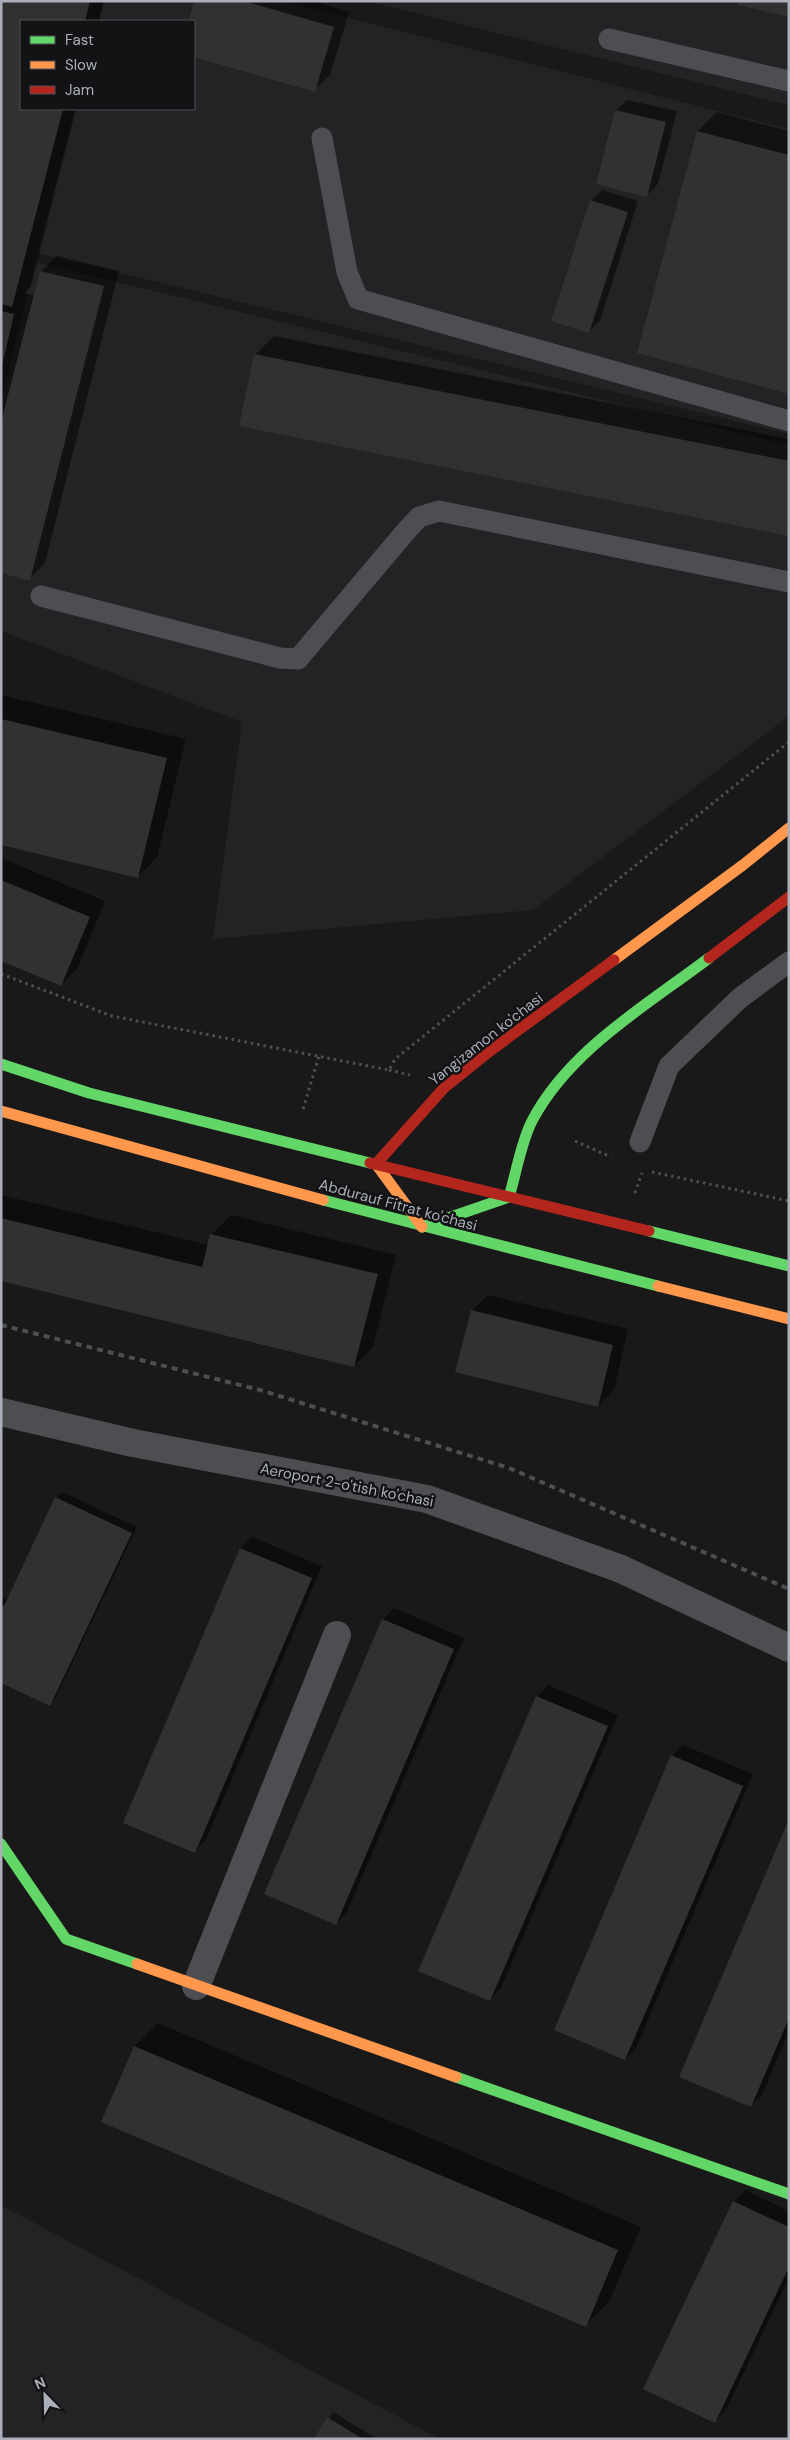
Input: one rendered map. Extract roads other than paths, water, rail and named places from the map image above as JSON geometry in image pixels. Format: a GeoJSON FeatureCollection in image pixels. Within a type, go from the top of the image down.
{"type":"FeatureCollection","features":[{"type":"Feature","properties":{"kind":"main road","name":"Yangizamon ko'chasi"},"geometry":{"type":"LineString","coordinates":[[376,1164],[444,1088],[490,1051],[735,871],[789,828]]}},
{"type":"Feature","properties":{"kind":"main road"},"geometry":{"type":"LineString","coordinates":[[509,1197],[531,1123],[548,1093],[582,1054],[789,897]]}},
{"type":"Feature","properties":{"kind":"main road"},"geometry":{"type":"LineString","coordinates":[[1,1064],[89,1093],[789,1266]]}},
{"type":"Feature","properties":{"kind":"main road","name":"Abdurauf Fitrat ko'chasi"},"geometry":{"type":"LineString","coordinates":[[1,1111],[204,1169],[422,1227],[789,1319]]}},
{"type":"Feature","properties":{"kind":"main road"},"geometry":{"type":"LineString","coordinates":[[376,1164],[422,1227],[509,1197]]}},
{"type":"Feature","properties":{"kind":"main road"},"geometry":{"type":"LineString","coordinates":[[1,1844],[66,1939],[789,2194]]}},
{"type":"Feature","properties":{"kind":"street","name":"Aeroport 2-o'tish ko'chasi"},"geometry":{"type":"LineString","coordinates":[[1,1412],[133,1443],[427,1499],[622,1569],[789,1648]]}},
{"type":"Feature","properties":{"kind":"street"},"geometry":{"type":"LineString","coordinates":[[196,1986],[337,1635]]}},
{"type":"Feature","properties":{"kind":"lane"},"geometry":{"type":"LineString","coordinates":[[609,39],[789,82]]}},
{"type":"Feature","properties":{"kind":"lane"},"geometry":{"type":"LineString","coordinates":[[322,138],[347,272],[358,299],[789,421]]}},
{"type":"Feature","properties":{"kind":"lane"},"geometry":{"type":"LineString","coordinates":[[41,596],[280,658],[298,659],[407,530],[420,517],[439,511],[789,582]]}},
{"type":"Feature","properties":{"kind":"lane"},"geometry":{"type":"LineString","coordinates":[[640,1142],[669,1066],[740,998],[789,962]]}},
{"type":"Feature","properties":{"kind":"railway"},"geometry":{"type":"LineString","coordinates":[[1,1325],[260,1390],[509,1468],[789,1589]]}}]}
